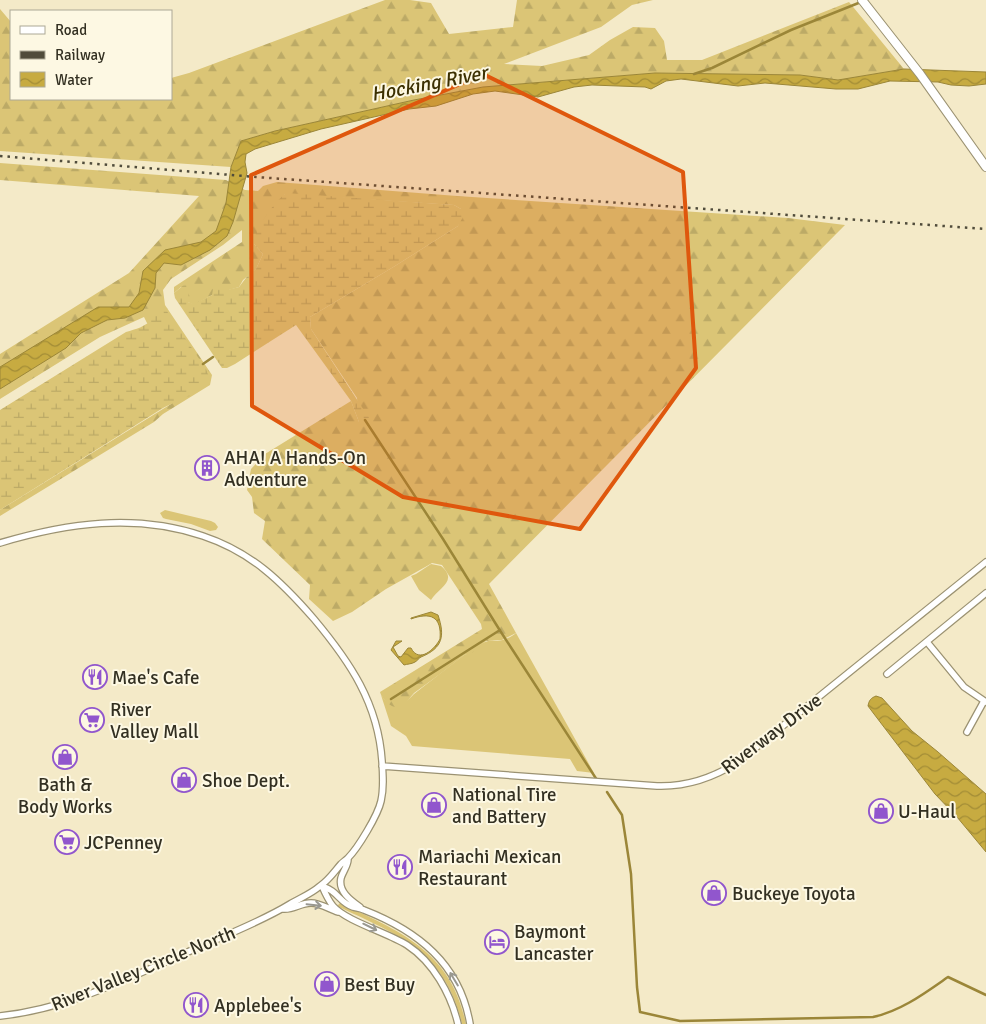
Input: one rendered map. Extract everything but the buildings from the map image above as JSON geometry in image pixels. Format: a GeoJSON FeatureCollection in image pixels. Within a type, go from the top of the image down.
{"type":"FeatureCollection","features":[{"type":"Feature","properties":{"kind":"street"},"geometry":{"type":"LineString","coordinates":[[862,0],[920,74],[986,167]]}},
{"type":"Feature","properties":{"kind":"street"},"geometry":{"type":"LineString","coordinates":[[0,543],[31,534],[83,524],[130,522],[152,524],[184,530],[215,540],[245,555],[269,572],[296,598],[339,650],[354,672],[374,714],[379,736],[382,766],[380,806],[348,859],[348,865],[342,877],[342,888],[350,900],[406,930],[442,960],[465,1001],[470,1024]]}},
{"type":"Feature","properties":{"kind":"street","name":"Riverway Drive"},"geometry":{"type":"LineString","coordinates":[[382,766],[663,786],[692,783],[707,778],[722,772],[738,762],[986,562]]}},
{"type":"Feature","properties":{"kind":"street"},"geometry":{"type":"LineString","coordinates":[[887,674],[986,593]]}},
{"type":"Feature","properties":{"kind":"street"},"geometry":{"type":"LineString","coordinates":[[927,642],[964,687],[985,701],[967,732]]}},
{"type":"Feature","properties":{"kind":"street","name":"River Valley Circle North"},"geometry":{"type":"LineString","coordinates":[[0,1016],[37,1011],[80,998],[135,976],[283,909],[322,886],[342,863],[348,859]]}},
{"type":"Feature","properties":{"kind":"street"},"geometry":{"type":"LineString","coordinates":[[322,886],[332,891],[347,904],[362,908]]}},
{"type":"Feature","properties":{"kind":"street"},"geometry":{"type":"LineString","coordinates":[[322,886],[332,905],[344,914]]}},
{"type":"Feature","properties":{"kind":"street","name":"River Valley Circle North"},"geometry":{"type":"LineString","coordinates":[[283,909],[291,909],[310,903],[321,905],[344,914],[409,946],[434,971],[445,990],[458,1024]]}},
{"type":"Feature","properties":{"kind":"highlighted area"},"geometry":{"type":"Polygon","coordinates":[[[483,74],[683,172],[696,368],[580,529],[403,497],[252,406],[251,175],[483,74]]]}},
{"type":"Feature","properties":{"kind":"green space"},"geometry":{"type":"Polygon","coordinates":[[[385,0],[410,0],[431,3],[449,34],[513,27],[517,0],[653,0],[632,5],[601,27],[504,64],[542,66],[589,55],[633,27],[655,28],[664,41],[667,60],[702,60],[849,2],[904,69],[838,80],[800,75],[655,73],[483,87],[414,100],[275,131],[241,141],[231,167],[0,151],[0,9],[10,21],[10,100],[172,100],[172,78],[385,0]]]}},
{"type":"Feature","properties":{"kind":"green space"},"geometry":{"type":"Polygon","coordinates":[[[0,163],[226,180],[245,190],[258,191],[263,186],[277,182],[788,218],[845,225],[489,584],[516,633],[502,640],[486,641],[472,653],[464,655],[414,693],[403,706],[398,708],[388,703],[380,692],[482,629],[481,624],[442,565],[432,563],[386,589],[352,612],[333,621],[309,599],[310,585],[262,539],[265,521],[254,513],[252,497],[247,490],[251,469],[265,454],[351,401],[359,422],[357,398],[311,329],[310,317],[458,226],[461,209],[454,205],[285,194],[254,244],[263,254],[256,269],[243,280],[239,287],[212,295],[194,305],[188,302],[188,288],[181,287],[174,293],[174,287],[242,242],[242,230],[223,245],[171,279],[163,290],[165,305],[212,375],[210,385],[163,414],[154,422],[0,516],[0,510],[171,404],[188,383],[174,336],[147,323],[144,317],[100,337],[0,399],[0,354],[129,273],[199,196],[0,180],[0,163]]]}},
{"type":"Feature","properties":{"kind":"green space"},"geometry":{"type":"Polygon","coordinates":[[[286,193],[454,205],[461,209],[463,217],[458,226],[310,317],[311,329],[369,418],[363,422],[359,422],[351,401],[296,325],[235,364],[222,368],[175,298],[174,293],[185,284],[189,287],[188,302],[194,304],[212,295],[213,289],[227,290],[239,287],[249,274],[256,269],[263,254],[254,244],[257,231],[271,209],[286,193]]]}},
{"type":"Feature","properties":{"kind":"green space"},"geometry":{"type":"Polygon","coordinates":[[[164,307],[206,369],[209,377],[205,383],[195,392],[163,408],[0,510],[0,410],[126,332],[146,324],[164,307]]]}},
{"type":"Feature","properties":{"kind":"green space"},"geometry":{"type":"Polygon","coordinates":[[[165,510],[211,521],[218,527],[216,530],[210,531],[191,524],[166,519],[160,513],[165,510]]]}},
{"type":"Feature","properties":{"kind":"green space"},"geometry":{"type":"Polygon","coordinates":[[[431,564],[441,566],[446,571],[448,580],[431,600],[419,590],[411,576],[431,564]]]}},
{"type":"Feature","properties":{"kind":"green space"},"geometry":{"type":"Polygon","coordinates":[[[516,633],[594,773],[577,771],[570,759],[412,746],[406,736],[391,726],[381,695],[385,700],[403,705],[414,694],[479,645],[485,642],[502,640],[516,633]]]}},
{"type":"Feature","properties":{"kind":"green space"},"geometry":{"type":"Polygon","coordinates":[[[340,903],[403,935],[436,961],[449,978],[459,999],[466,1024],[462,1024],[454,999],[444,979],[431,962],[416,948],[399,937],[337,906],[340,903]]]}},
{"type":"Feature","properties":{"kind":"water"},"geometry":{"type":"Polygon","coordinates":[[[904,69],[986,72],[986,84],[969,86],[938,82],[890,81],[858,89],[836,89],[765,83],[738,86],[681,79],[666,81],[651,89],[645,87],[592,85],[574,87],[538,97],[495,91],[473,94],[436,106],[409,109],[321,129],[255,149],[246,154],[247,173],[227,236],[210,250],[181,265],[164,263],[156,273],[155,288],[143,310],[125,318],[107,320],[81,333],[66,348],[0,389],[0,367],[98,307],[129,307],[139,293],[143,271],[165,250],[201,242],[216,231],[226,203],[231,167],[241,141],[275,131],[414,100],[483,87],[655,73],[800,75],[838,80],[904,69]]]}},
{"type":"Feature","properties":{"kind":"water"},"geometry":{"type":"Polygon","coordinates":[[[431,612],[438,615],[440,622],[441,635],[440,640],[438,645],[434,650],[420,657],[414,663],[404,665],[391,650],[396,641],[402,641],[393,647],[398,656],[401,657],[408,648],[411,648],[418,655],[427,653],[440,639],[439,625],[433,618],[424,616],[411,619],[431,612]]]}},
{"type":"Feature","properties":{"kind":"water"},"geometry":{"type":"Polygon","coordinates":[[[876,696],[882,698],[912,731],[986,794],[986,852],[935,794],[868,706],[870,700],[876,696]]]}},
{"type":"Feature","properties":{"kind":"waterway"},"geometry":{"type":"LineString","coordinates":[[694,74],[712,68],[791,30],[861,2]]}},
{"type":"Feature","properties":{"kind":"waterway"},"geometry":{"type":"LineString","coordinates":[[203,364],[213,357]]}},
{"type":"Feature","properties":{"kind":"waterway"},"geometry":{"type":"LineString","coordinates":[[365,420],[597,780]]}},
{"type":"Feature","properties":{"kind":"waterway"},"geometry":{"type":"LineString","coordinates":[[391,699],[500,630]]}},
{"type":"Feature","properties":{"kind":"waterway"},"geometry":{"type":"LineString","coordinates":[[607,792],[622,815],[631,874],[640,1012],[680,1021],[873,1017],[903,1006],[948,977],[986,995]]}},
{"type":"Feature","properties":{"kind":"railway"},"geometry":{"type":"LineString","coordinates":[[0,156],[256,177],[986,229]]}},
{"type":"Feature","properties":{"kind":"place","name":"AHA! A Hands-On Adventure"},"geometry":{"type":"Point","coordinates":[207,468]}},
{"type":"Feature","properties":{"kind":"place","name":"Mae's Cafe"},"geometry":{"type":"Point","coordinates":[95,677]}},
{"type":"Feature","properties":{"kind":"place","name":"River Valley Mall"},"geometry":{"type":"Point","coordinates":[92,720]}},
{"type":"Feature","properties":{"kind":"place","name":"Bath & Body Works"},"geometry":{"type":"Point","coordinates":[65,757]}},
{"type":"Feature","properties":{"kind":"place","name":"Shoe Dept."},"geometry":{"type":"Point","coordinates":[184,780]}},
{"type":"Feature","properties":{"kind":"place","name":"National Tire and Battery"},"geometry":{"type":"Point","coordinates":[434,805]}},
{"type":"Feature","properties":{"kind":"place","name":"U-Haul"},"geometry":{"type":"Point","coordinates":[881,811]}},
{"type":"Feature","properties":{"kind":"place","name":"JCPenney"},"geometry":{"type":"Point","coordinates":[67,842]}},
{"type":"Feature","properties":{"kind":"place","name":"Mariachi Mexican Restaurant"},"geometry":{"type":"Point","coordinates":[400,867]}},
{"type":"Feature","properties":{"kind":"place","name":"Buckeye Toyota"},"geometry":{"type":"Point","coordinates":[714,893]}},
{"type":"Feature","properties":{"kind":"place","name":"Baymont Lancaster"},"geometry":{"type":"Point","coordinates":[497,942]}},
{"type":"Feature","properties":{"kind":"place","name":"Best Buy"},"geometry":{"type":"Point","coordinates":[327,984]}},
{"type":"Feature","properties":{"kind":"place","name":"Applebee's"},"geometry":{"type":"Point","coordinates":[196,1005]}},
{"type":"Feature","properties":{"kind":"water label","name":"Hocking River"},"geometry":{"type":"Point","coordinates":[429,83]}}]}
